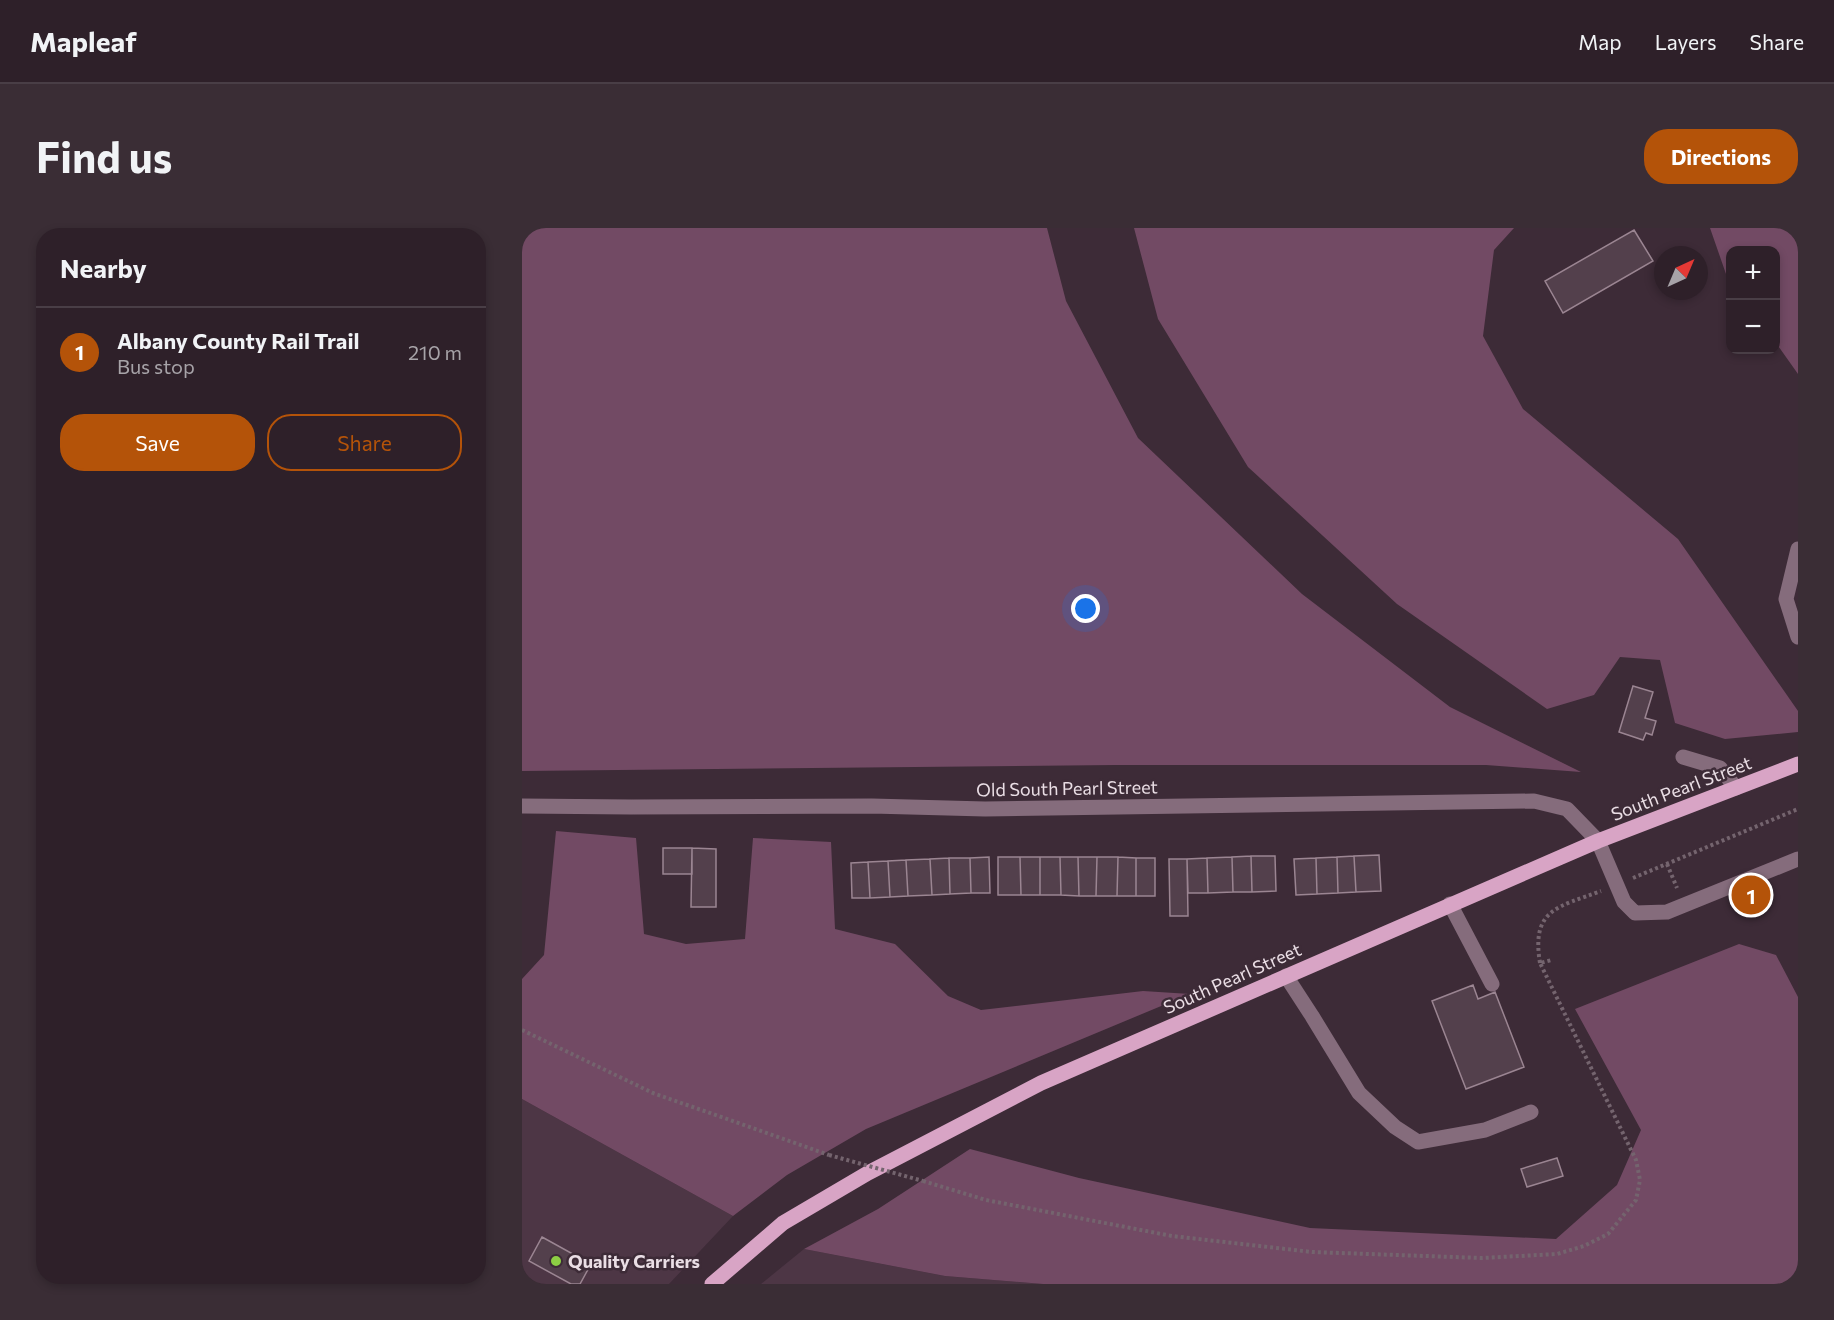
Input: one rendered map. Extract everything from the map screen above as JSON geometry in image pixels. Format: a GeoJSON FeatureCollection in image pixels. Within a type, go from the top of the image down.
{"type":"FeatureCollection","features":[{"type":"Feature","properties":{"kind":"main road","name":"South Pearl Street"},"geometry":{"type":"LineString","coordinates":[[712,1284],[783,1223],[868,1173],[1041,1083],[1598,841],[1798,764]]}},
{"type":"Feature","properties":{"kind":"street"},"geometry":{"type":"LineString","coordinates":[[1798,549],[1786,599],[1798,637]]}},
{"type":"Feature","properties":{"kind":"street"},"geometry":{"type":"LineString","coordinates":[[1683,757],[1720,768],[1736,788]]}},
{"type":"Feature","properties":{"kind":"street","name":"Old South Pearl Street"},"geometry":{"type":"LineString","coordinates":[[522,806],[872,806],[985,809],[1534,801],[1567,809],[1598,841]]}},
{"type":"Feature","properties":{"kind":"street"},"geometry":{"type":"LineString","coordinates":[[1598,841],[1624,902],[1635,913],[1666,912],[1798,859]]}},
{"type":"Feature","properties":{"kind":"street"},"geometry":{"type":"LineString","coordinates":[[1450,904],[1492,984]]}},
{"type":"Feature","properties":{"kind":"street"},"geometry":{"type":"LineString","coordinates":[[1286,976],[1359,1093],[1395,1127],[1418,1142],[1485,1130],[1531,1112]]}},
{"type":"Feature","properties":{"kind":"path"},"geometry":{"type":"LineString","coordinates":[[522,1030],[653,1093],[829,1155],[986,1200],[1172,1236],[1312,1252],[1482,1258],[1557,1254],[1584,1246],[1608,1234],[1636,1200],[1640,1180],[1636,1160],[1540,963],[1537,945],[1540,927],[1547,914],[1566,904],[1798,809]]}},
{"type":"Feature","properties":{"kind":"path"},"geometry":{"type":"LineString","coordinates":[[1540,963],[1552,960]]}},
{"type":"Feature","properties":{"kind":"shaded area"},"geometry":{"type":"Polygon","coordinates":[[[522,228],[1047,228],[1066,301],[1138,438],[1302,594],[1450,707],[1581,772],[1486,765],[1116,765],[522,771],[522,228]]]}},
{"type":"Feature","properties":{"kind":"shaded area"},"geometry":{"type":"Polygon","coordinates":[[[1134,228],[1514,228],[1494,250],[1483,336],[1523,409],[1678,539],[1798,711],[1798,732],[1725,739],[1675,723],[1660,660],[1620,657],[1594,695],[1547,709],[1397,604],[1248,467],[1158,319],[1134,228]]]}},
{"type":"Feature","properties":{"kind":"shaded area"},"geometry":{"type":"Polygon","coordinates":[[[1710,228],[1798,228],[1798,374],[1780,349],[1780,246],[1726,246],[1726,274],[1710,228]]]}},
{"type":"Feature","properties":{"kind":"shaded area"},"geometry":{"type":"Polygon","coordinates":[[[556,831],[636,838],[644,934],[686,944],[745,939],[753,838],[831,842],[835,929],[895,944],[948,996],[981,1010],[1143,991],[1190,994],[866,1129],[787,1175],[733,1216],[522,1099],[522,979],[544,955],[556,831]]]}},
{"type":"Feature","properties":{"kind":"shaded area"},"geometry":{"type":"Polygon","coordinates":[[[1739,944],[1776,955],[1798,997],[1798,1284],[1043,1284],[945,1276],[804,1249],[878,1209],[970,1149],[1079,1178],[1310,1228],[1556,1239],[1617,1185],[1641,1130],[1575,1009],[1739,944]]]}},
{"type":"Feature","properties":{"kind":"shaded area"},"geometry":{"type":"Polygon","coordinates":[[[522,1099],[733,1216],[669,1284],[522,1284],[522,1099]]]}},
{"type":"Feature","properties":{"kind":"shaded area"},"geometry":{"type":"Polygon","coordinates":[[[804,1249],[945,1276],[1043,1284],[761,1284],[804,1249]]]}},
{"type":"Feature","properties":{"kind":"building"},"geometry":{"type":"Polygon","coordinates":[[[1634,230],[1653,261],[1563,313],[1545,281],[1634,230]]]}},
{"type":"Feature","properties":{"kind":"building"},"geometry":{"type":"Polygon","coordinates":[[[1633,686],[1653,692],[1645,718],[1656,721],[1652,735],[1646,733],[1643,740],[1619,732],[1633,686]]]}},
{"type":"Feature","properties":{"kind":"building"},"geometry":{"type":"Polygon","coordinates":[[[663,848],[692,848],[692,874],[663,874],[663,848]]]}},
{"type":"Feature","properties":{"kind":"building"},"geometry":{"type":"Polygon","coordinates":[[[692,848],[716,849],[716,907],[691,907],[692,848]]]}},
{"type":"Feature","properties":{"kind":"building"},"geometry":{"type":"Polygon","coordinates":[[[1379,855],[1381,891],[1356,892],[1354,856],[1379,855]]]}},
{"type":"Feature","properties":{"kind":"building"},"geometry":{"type":"Polygon","coordinates":[[[1251,856],[1275,856],[1276,891],[1252,892],[1251,856]]]}},
{"type":"Feature","properties":{"kind":"building"},"geometry":{"type":"Polygon","coordinates":[[[1251,856],[1252,892],[1233,892],[1232,857],[1251,856]]]}},
{"type":"Feature","properties":{"kind":"building"},"geometry":{"type":"Polygon","coordinates":[[[1354,856],[1356,892],[1338,893],[1337,857],[1354,856]]]}},
{"type":"Feature","properties":{"kind":"building"},"geometry":{"type":"Polygon","coordinates":[[[989,857],[990,893],[971,893],[970,858],[989,857]]]}},
{"type":"Feature","properties":{"kind":"building"},"geometry":{"type":"Polygon","coordinates":[[[998,857],[1020,857],[1021,895],[998,895],[998,857]]]}},
{"type":"Feature","properties":{"kind":"building"},"geometry":{"type":"Polygon","coordinates":[[[1020,857],[1040,857],[1040,895],[1021,895],[1020,857]]]}},
{"type":"Feature","properties":{"kind":"building"},"geometry":{"type":"Polygon","coordinates":[[[1040,857],[1060,857],[1061,895],[1040,895],[1040,857]]]}},
{"type":"Feature","properties":{"kind":"building"},"geometry":{"type":"Polygon","coordinates":[[[1060,857],[1078,857],[1079,896],[1061,895],[1060,857]]]}},
{"type":"Feature","properties":{"kind":"building"},"geometry":{"type":"Polygon","coordinates":[[[1078,857],[1097,857],[1096,896],[1079,896],[1078,857]]]}},
{"type":"Feature","properties":{"kind":"building"},"geometry":{"type":"Polygon","coordinates":[[[1097,857],[1118,857],[1117,896],[1096,896],[1097,857]]]}},
{"type":"Feature","properties":{"kind":"building"},"geometry":{"type":"Polygon","coordinates":[[[1118,857],[1136,858],[1136,896],[1117,896],[1118,857]]]}},
{"type":"Feature","properties":{"kind":"building"},"geometry":{"type":"Polygon","coordinates":[[[1232,857],[1233,892],[1208,893],[1207,858],[1232,857]]]}},
{"type":"Feature","properties":{"kind":"building"},"geometry":{"type":"Polygon","coordinates":[[[1337,857],[1338,893],[1317,894],[1316,858],[1337,857]]]}},
{"type":"Feature","properties":{"kind":"building"},"geometry":{"type":"Polygon","coordinates":[[[949,858],[950,894],[932,895],[930,859],[949,858]]]}},
{"type":"Feature","properties":{"kind":"building"},"geometry":{"type":"Polygon","coordinates":[[[949,858],[970,858],[971,893],[950,894],[949,858]]]}},
{"type":"Feature","properties":{"kind":"building"},"geometry":{"type":"Polygon","coordinates":[[[1136,858],[1155,858],[1155,896],[1136,896],[1136,858]]]}},
{"type":"Feature","properties":{"kind":"building"},"geometry":{"type":"Polygon","coordinates":[[[1207,858],[1208,893],[1188,893],[1187,859],[1207,858]]]}},
{"type":"Feature","properties":{"kind":"building"},"geometry":{"type":"Polygon","coordinates":[[[1316,858],[1317,894],[1296,895],[1294,859],[1316,858]]]}},
{"type":"Feature","properties":{"kind":"building"},"geometry":{"type":"Polygon","coordinates":[[[930,859],[932,895],[908,896],[906,860],[930,859]]]}},
{"type":"Feature","properties":{"kind":"building"},"geometry":{"type":"Polygon","coordinates":[[[1169,859],[1187,859],[1188,916],[1170,916],[1169,859]]]}},
{"type":"Feature","properties":{"kind":"building"},"geometry":{"type":"Polygon","coordinates":[[[906,860],[908,896],[890,897],[888,861],[906,860]]]}},
{"type":"Feature","properties":{"kind":"building"},"geometry":{"type":"Polygon","coordinates":[[[888,861],[890,897],[870,898],[868,862],[888,861]]]}},
{"type":"Feature","properties":{"kind":"building"},"geometry":{"type":"Polygon","coordinates":[[[868,862],[870,898],[852,898],[851,863],[868,862]]]}},
{"type":"Feature","properties":{"kind":"building"},"geometry":{"type":"Polygon","coordinates":[[[1758,892],[1760,898],[1743,905],[1741,899],[1758,892]]]}},
{"type":"Feature","properties":{"kind":"building"},"geometry":{"type":"Polygon","coordinates":[[[1473,985],[1478,999],[1495,992],[1524,1067],[1466,1089],[1432,1001],[1473,985]]]}},
{"type":"Feature","properties":{"kind":"building"},"geometry":{"type":"Polygon","coordinates":[[[1557,1158],[1563,1176],[1527,1187],[1521,1169],[1557,1158]]]}},
{"type":"Feature","properties":{"kind":"building"},"geometry":{"type":"Polygon","coordinates":[[[542,1237],[591,1264],[580,1284],[571,1284],[529,1261],[542,1237]]]}},
{"type":"Feature","properties":{"kind":"place","name":"Albany County Rail Trail"},"geometry":{"type":"Point","coordinates":[1751,895]}},
{"type":"Feature","properties":{"kind":"place","name":"Quality Carriers"},"geometry":{"type":"Point","coordinates":[556,1261]}}]}
